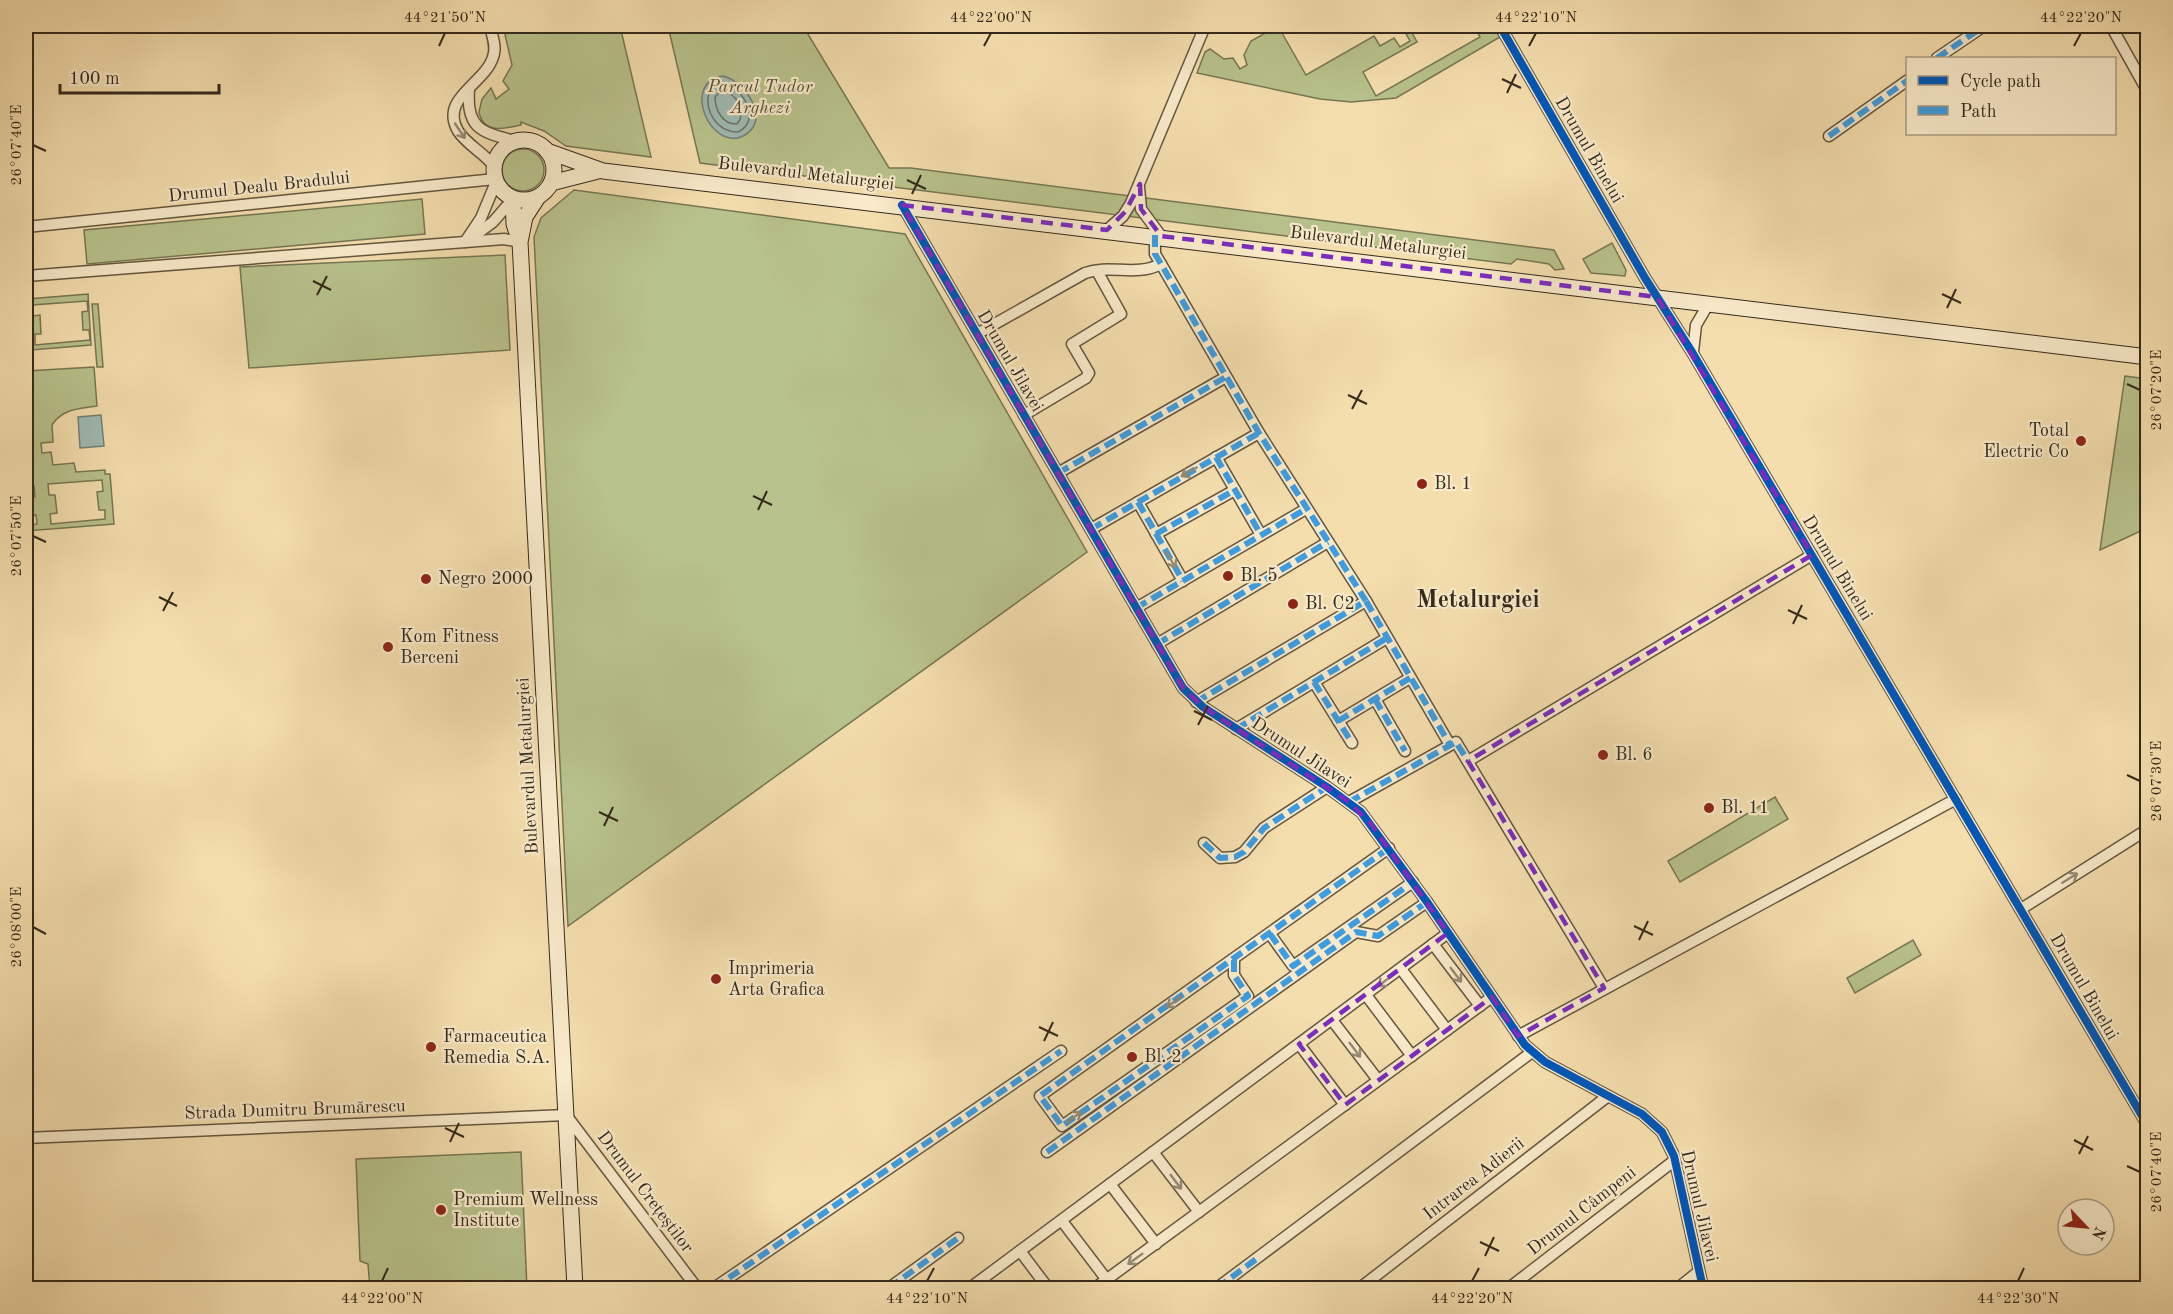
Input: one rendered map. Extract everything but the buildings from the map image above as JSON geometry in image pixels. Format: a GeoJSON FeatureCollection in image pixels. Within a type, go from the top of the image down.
{"type":"FeatureCollection","features":[{"type":"Feature","properties":{"kind":"main road"},"geometry":{"type":"LineString","coordinates":[[515,141],[536,142],[547,151],[554,166],[551,183],[538,197],[526,200],[513,198],[504,193],[495,176],[501,151],[515,141]]}},
{"type":"Feature","properties":{"kind":"main road","name":"Bulevardul Metalurgiei"},"geometry":{"type":"LineString","coordinates":[[547,151],[603,171],[902,205],[2148,357]]}},
{"type":"Feature","properties":{"kind":"main road","name":"Bulevardul Metalurgiei"},"geometry":{"type":"LineString","coordinates":[[551,183],[603,171]]}},
{"type":"Feature","properties":{"kind":"main road","name":"Bulevardul Metalurgiei"},"geometry":{"type":"LineString","coordinates":[[538,197],[525,217],[520,242],[575,1288]]}},
{"type":"Feature","properties":{"kind":"main road","name":"Bulevardul Metalurgiei"},"geometry":{"type":"LineString","coordinates":[[513,198],[514,224],[520,242]]}},
{"type":"Feature","properties":{"kind":"street"},"geometry":{"type":"LineString","coordinates":[[465,242],[481,218],[495,176],[484,154],[459,133],[455,122],[454,107],[492,60],[495,46],[490,26]]}},
{"type":"Feature","properties":{"kind":"street"},"geometry":{"type":"LineString","coordinates":[[1107,230],[1125,212],[1140,184],[1205,26]]}},
{"type":"Feature","properties":{"kind":"street","name":"Drumul Binelui"},"geometry":{"type":"LineString","coordinates":[[1500,26],[1657,297],[1692,352],[2148,1126]]}},
{"type":"Feature","properties":{"kind":"street"},"geometry":{"type":"LineString","coordinates":[[1938,57],[1983,26]]}},
{"type":"Feature","properties":{"kind":"street"},"geometry":{"type":"LineString","coordinates":[[2111,26],[2148,93]]}},
{"type":"Feature","properties":{"kind":"street"},"geometry":{"type":"LineString","coordinates":[[1829,136],[1906,81]]}},
{"type":"Feature","properties":{"kind":"street"},"geometry":{"type":"LineString","coordinates":[[469,89],[468,111],[475,125],[487,133],[515,141]]}},
{"type":"Feature","properties":{"kind":"street","name":"Drumul Dealu Bradului"},"geometry":{"type":"LineString","coordinates":[[26,227],[495,176]]}},
{"type":"Feature","properties":{"kind":"street"},"geometry":{"type":"LineString","coordinates":[[1140,184],[1141,209],[1158,236],[1155,254],[1259,433],[1366,601],[1450,745]]}},
{"type":"Feature","properties":{"kind":"street"},"geometry":{"type":"LineString","coordinates":[[465,242],[493,222],[513,198]]}},
{"type":"Feature","properties":{"kind":"street","name":"Drumul Jilavei"},"geometry":{"type":"LineString","coordinates":[[902,205],[1183,688],[1196,702],[1349,801],[1371,824],[1389,848],[1518,1036],[1532,1052],[1657,1125],[1675,1160],[1703,1288]]}},
{"type":"Feature","properties":{"kind":"street"},"geometry":{"type":"LineString","coordinates":[[26,276],[504,239],[520,242]]}},
{"type":"Feature","properties":{"kind":"street"},"geometry":{"type":"LineString","coordinates":[[977,334],[1076,278],[1096,271],[1143,271],[1161,264]]}},
{"type":"Feature","properties":{"kind":"street"},"geometry":{"type":"LineString","coordinates":[[1024,415],[1086,378],[1089,373],[1072,344],[1121,314],[1096,271]]}},
{"type":"Feature","properties":{"kind":"street"},"geometry":{"type":"LineString","coordinates":[[1692,352],[1696,325],[1709,303]]}},
{"type":"Feature","properties":{"kind":"street"},"geometry":{"type":"LineString","coordinates":[[1058,473],[1226,377]]}},
{"type":"Feature","properties":{"kind":"street"},"geometry":{"type":"LineString","coordinates":[[1091,529],[1259,433]]}},
{"type":"Feature","properties":{"kind":"street"},"geometry":{"type":"LineString","coordinates":[[1216,457],[1261,535]]}},
{"type":"Feature","properties":{"kind":"street"},"geometry":{"type":"LineString","coordinates":[[1156,534],[1235,490]]}},
{"type":"Feature","properties":{"kind":"street"},"geometry":{"type":"LineString","coordinates":[[1137,502],[1183,581]]}},
{"type":"Feature","properties":{"kind":"street"},"geometry":{"type":"LineString","coordinates":[[1136,608],[1306,509]]}},
{"type":"Feature","properties":{"kind":"street"},"geometry":{"type":"LineString","coordinates":[[1157,644],[1328,542]]}},
{"type":"Feature","properties":{"kind":"street"},"geometry":{"type":"LineString","coordinates":[[1468,761],[1812,555]]}},
{"type":"Feature","properties":{"kind":"street"},"geometry":{"type":"LineString","coordinates":[[1196,702],[1366,601]]}},
{"type":"Feature","properties":{"kind":"street"},"geometry":{"type":"LineString","coordinates":[[1236,729],[1387,638]]}},
{"type":"Feature","properties":{"kind":"street"},"geometry":{"type":"LineString","coordinates":[[1338,721],[1410,678]]}},
{"type":"Feature","properties":{"kind":"street"},"geometry":{"type":"LineString","coordinates":[[1314,682],[1352,743]]}},
{"type":"Feature","properties":{"kind":"street"},"geometry":{"type":"LineString","coordinates":[[1375,699],[1405,751]]}},
{"type":"Feature","properties":{"kind":"street"},"geometry":{"type":"LineString","coordinates":[[1349,801],[1456,741],[1604,988]]}},
{"type":"Feature","properties":{"kind":"street"},"geometry":{"type":"LineString","coordinates":[[1204,843],[1215,855],[1235,857],[1251,847],[1264,828],[1327,787]]}},
{"type":"Feature","properties":{"kind":"street"},"geometry":{"type":"LineString","coordinates":[[1518,1036],[1956,799]]}},
{"type":"Feature","properties":{"kind":"street"},"geometry":{"type":"LineString","coordinates":[[2021,909],[2148,828]]}},
{"type":"Feature","properties":{"kind":"street"},"geometry":{"type":"LineString","coordinates":[[1234,960],[1234,975],[1248,996],[1062,1126],[1040,1096],[1389,848]]}},
{"type":"Feature","properties":{"kind":"street"},"geometry":{"type":"LineString","coordinates":[[1270,934],[1293,966],[1413,882]]}},
{"type":"Feature","properties":{"kind":"street"},"geometry":{"type":"LineString","coordinates":[[1047,1152],[1356,932],[1378,936],[1427,902]]}},
{"type":"Feature","properties":{"kind":"street"},"geometry":{"type":"LineString","coordinates":[[970,1288],[1448,933]]}},
{"type":"Feature","properties":{"kind":"street"},"geometry":{"type":"LineString","coordinates":[[1433,945],[1480,1006]]}},
{"type":"Feature","properties":{"kind":"street"},"geometry":{"type":"LineString","coordinates":[[1401,969],[1447,1030]]}},
{"type":"Feature","properties":{"kind":"street"},"geometry":{"type":"LineString","coordinates":[[1366,995],[1412,1056]]}},
{"type":"Feature","properties":{"kind":"street"},"geometry":{"type":"LineString","coordinates":[[1095,1288],[1492,997]]}},
{"type":"Feature","properties":{"kind":"street"},"geometry":{"type":"LineString","coordinates":[[1332,1020],[1378,1080]]}},
{"type":"Feature","properties":{"kind":"street"},"geometry":{"type":"LineString","coordinates":[[1299,1044],[1345,1105]]}},
{"type":"Feature","properties":{"kind":"street"},"geometry":{"type":"LineString","coordinates":[[714,1288],[1061,1051]]}},
{"type":"Feature","properties":{"kind":"street"},"geometry":{"type":"LineString","coordinates":[[1217,1288],[1532,1052]]}},
{"type":"Feature","properties":{"kind":"street","name":"Intrarea Adierii"},"geometry":{"type":"LineString","coordinates":[[1360,1288],[1608,1096]]}},
{"type":"Feature","properties":{"kind":"street","name":"Strada Dumitru Brumărescu"},"geometry":{"type":"LineString","coordinates":[[26,1138],[566,1115]]}},
{"type":"Feature","properties":{"kind":"street","name":"Drumul Crețeștilor"},"geometry":{"type":"LineString","coordinates":[[566,1115],[698,1288]]}},
{"type":"Feature","properties":{"kind":"street"},"geometry":{"type":"LineString","coordinates":[[1154,1152],[1199,1212]]}},
{"type":"Feature","properties":{"kind":"street","name":"Drumul Câmpeni"},"geometry":{"type":"LineString","coordinates":[[1509,1288],[1675,1160]]}},
{"type":"Feature","properties":{"kind":"street"},"geometry":{"type":"LineString","coordinates":[[1110,1184],[1156,1244]]}},
{"type":"Feature","properties":{"kind":"street"},"geometry":{"type":"LineString","coordinates":[[1062,1221],[1107,1280]]}},
{"type":"Feature","properties":{"kind":"street"},"geometry":{"type":"LineString","coordinates":[[889,1288],[903,1285],[958,1238]]}},
{"type":"Feature","properties":{"kind":"street"},"geometry":{"type":"LineString","coordinates":[[1020,1251],[1048,1288]]}},
{"type":"Feature","properties":{"kind":"street"},"geometry":{"type":"LineString","coordinates":[[1677,1288],[1698,1272]]}},
{"type":"Feature","properties":{"kind":"highlighted area"},"geometry":{"type":"Polygon","coordinates":[[[1140,184],[1141,209],[1161,236],[1657,297],[1812,555],[1468,761],[1604,988],[1518,1036],[1492,997],[1345,1105],[1299,1044],[1448,933],[1371,824],[1349,802],[1203,707],[1183,688],[902,205],[1107,230],[1125,212],[1140,184]]]}},
{"type":"Feature","properties":{"kind":"green space"},"geometry":{"type":"Polygon","coordinates":[[[503,26],[620,26],[651,157],[566,146],[544,131],[521,122],[521,125],[501,128],[485,124],[479,112],[482,99],[491,88],[496,99],[509,89],[503,81],[512,65],[503,26]]]}},
{"type":"Feature","properties":{"kind":"green space","name":"Parcul Tudor Arghezi"},"geometry":{"type":"Polygon","coordinates":[[[668,26],[803,26],[889,168],[911,168],[1554,250],[1564,269],[1555,270],[1549,264],[1517,259],[1511,264],[700,163],[668,26]]]}},
{"type":"Feature","properties":{"kind":"green space"},"geometry":{"type":"Polygon","coordinates":[[[1278,26],[1306,75],[1374,36],[1380,46],[1394,38],[1400,47],[1410,41],[1405,32],[1410,29],[1417,42],[1363,72],[1376,96],[1480,37],[1474,26],[1493,26],[1500,37],[1396,98],[1351,102],[1320,99],[1197,73],[1205,52],[1210,49],[1224,59],[1233,58],[1240,69],[1247,65],[1244,55],[1251,41],[1278,26]]]}},
{"type":"Feature","properties":{"kind":"green space"},"geometry":{"type":"Polygon","coordinates":[[[523,149],[531,150],[538,155],[543,162],[543,178],[538,185],[531,190],[523,191],[515,190],[508,185],[503,178],[502,170],[503,162],[508,155],[515,150],[523,149]]]}},
{"type":"Feature","properties":{"kind":"green space"},"geometry":{"type":"Polygon","coordinates":[[[574,190],[905,234],[1087,552],[568,926],[534,237],[541,218],[574,190]]]}},
{"type":"Feature","properties":{"kind":"green space"},"geometry":{"type":"Polygon","coordinates":[[[422,199],[425,234],[87,264],[84,230],[422,199]]]}},
{"type":"Feature","properties":{"kind":"green space"},"geometry":{"type":"Polygon","coordinates":[[[1612,243],[1626,270],[1625,276],[1591,273],[1583,259],[1612,243]]]}},
{"type":"Feature","properties":{"kind":"green space"},"geometry":{"type":"Polygon","coordinates":[[[505,255],[510,350],[249,368],[240,267],[505,255]]]}},
{"type":"Feature","properties":{"kind":"green space"},"geometry":{"type":"Polygon","coordinates":[[[88,294],[91,345],[31,350],[27,299],[88,294]],[[87,301],[32,305],[33,316],[40,315],[41,334],[35,334],[35,345],[90,340],[89,330],[83,330],[82,312],[88,311],[87,301]]]}},
{"type":"Feature","properties":{"kind":"green space"},"geometry":{"type":"Polygon","coordinates":[[[92,304],[98,304],[103,367],[97,367],[92,304]]]}},
{"type":"Feature","properties":{"kind":"green space"},"geometry":{"type":"Polygon","coordinates":[[[94,367],[97,406],[66,412],[56,420],[52,425],[53,442],[41,443],[42,453],[51,452],[53,465],[74,463],[76,472],[105,470],[105,474],[110,474],[114,524],[26,531],[26,526],[37,524],[36,515],[31,516],[29,497],[35,497],[34,486],[26,486],[26,371],[94,367]],[[102,480],[48,484],[49,495],[55,495],[57,513],[50,514],[51,524],[105,519],[105,510],[99,510],[97,492],[103,491],[102,480]]]}},
{"type":"Feature","properties":{"kind":"green space"},"geometry":{"type":"Polygon","coordinates":[[[2125,376],[2147,379],[2147,528],[2100,550],[2125,376]]]}},
{"type":"Feature","properties":{"kind":"green space"},"geometry":{"type":"Polygon","coordinates":[[[1775,797],[1788,819],[1680,882],[1668,861],[1775,797]]]}},
{"type":"Feature","properties":{"kind":"green space"},"geometry":{"type":"Polygon","coordinates":[[[1913,940],[1921,955],[1855,993],[1847,978],[1913,940]]]}},
{"type":"Feature","properties":{"kind":"green space","name":"Premium Wellness Institute"},"geometry":{"type":"Polygon","coordinates":[[[521,1152],[527,1288],[370,1288],[368,1264],[360,1261],[356,1159],[521,1152]]]}},
{"type":"Feature","properties":{"kind":"water"},"geometry":{"type":"Polygon","coordinates":[[[723,76],[740,85],[747,93],[756,112],[756,121],[752,129],[743,136],[731,138],[720,134],[711,126],[705,114],[702,102],[703,90],[710,81],[723,76]]]}},
{"type":"Feature","properties":{"kind":"water"},"geometry":{"type":"Polygon","coordinates":[[[101,415],[104,446],[80,448],[78,417],[101,415]]]}},
{"type":"Feature","properties":{"kind":"marked path"},"geometry":{"type":"LineString","coordinates":[[1938,57],[1984,26]]}},
{"type":"Feature","properties":{"kind":"marked path"},"geometry":{"type":"LineString","coordinates":[[1829,136],[1906,81]]}},
{"type":"Feature","properties":{"kind":"marked path"},"geometry":{"type":"LineString","coordinates":[[1155,235],[1155,254],[1259,433],[1366,601]]}},
{"type":"Feature","properties":{"kind":"marked path"},"geometry":{"type":"LineString","coordinates":[[1058,473],[1226,377]]}},
{"type":"Feature","properties":{"kind":"marked path"},"geometry":{"type":"LineString","coordinates":[[1091,529],[1259,433]]}},
{"type":"Feature","properties":{"kind":"marked path"},"geometry":{"type":"LineString","coordinates":[[1216,457],[1261,535]]}},
{"type":"Feature","properties":{"kind":"marked path"},"geometry":{"type":"LineString","coordinates":[[1156,534],[1235,490]]}},
{"type":"Feature","properties":{"kind":"marked path"},"geometry":{"type":"LineString","coordinates":[[1138,502],[1183,581]]}},
{"type":"Feature","properties":{"kind":"marked path"},"geometry":{"type":"LineString","coordinates":[[1136,608],[1306,509]]}},
{"type":"Feature","properties":{"kind":"marked path"},"geometry":{"type":"LineString","coordinates":[[1157,644],[1328,542]]}},
{"type":"Feature","properties":{"kind":"marked path"},"geometry":{"type":"LineString","coordinates":[[1196,702],[1366,601],[1450,745]]}},
{"type":"Feature","properties":{"kind":"marked path"},"geometry":{"type":"LineString","coordinates":[[1236,729],[1387,638]]}},
{"type":"Feature","properties":{"kind":"marked path"},"geometry":{"type":"LineString","coordinates":[[1338,721],[1410,678]]}},
{"type":"Feature","properties":{"kind":"marked path"},"geometry":{"type":"LineString","coordinates":[[1314,682],[1352,743]]}},
{"type":"Feature","properties":{"kind":"marked path"},"geometry":{"type":"LineString","coordinates":[[1375,699],[1405,751]]}},
{"type":"Feature","properties":{"kind":"marked path"},"geometry":{"type":"LineString","coordinates":[[1349,802],[1456,742],[1468,761]]}},
{"type":"Feature","properties":{"kind":"marked path"},"geometry":{"type":"LineString","coordinates":[[1204,843],[1220,858],[1235,857],[1244,852],[1264,828],[1327,787]]}},
{"type":"Feature","properties":{"kind":"marked path"},"geometry":{"type":"LineString","coordinates":[[1234,960],[1234,975],[1248,996],[1062,1126],[1040,1096],[1389,848]]}},
{"type":"Feature","properties":{"kind":"marked path"},"geometry":{"type":"LineString","coordinates":[[1270,934],[1293,966],[1413,882]]}},
{"type":"Feature","properties":{"kind":"marked path"},"geometry":{"type":"LineString","coordinates":[[1047,1152],[1356,932],[1378,936],[1427,902]]}},
{"type":"Feature","properties":{"kind":"marked path"},"geometry":{"type":"LineString","coordinates":[[714,1288],[1061,1051]]}},
{"type":"Feature","properties":{"kind":"marked path"},"geometry":{"type":"LineString","coordinates":[[889,1288],[958,1238]]}},
{"type":"Feature","properties":{"kind":"marked path"},"geometry":{"type":"LineString","coordinates":[[1217,1288],[1259,1257]]}},
{"type":"Feature","properties":{"kind":"cycle path"},"geometry":{"type":"LineString","coordinates":[[1500,26],[1645,278],[1692,352],[2148,1126]]}},
{"type":"Feature","properties":{"kind":"cycle path"},"geometry":{"type":"LineString","coordinates":[[902,205],[1183,688],[1203,707],[1327,787],[1361,812],[1427,902],[1525,1045],[1545,1062],[1642,1114],[1662,1132],[1674,1156],[1703,1288]]}},
{"type":"Feature","properties":{"kind":"place","name":"Total Electric Co"},"geometry":{"type":"Point","coordinates":[2081,441]}},
{"type":"Feature","properties":{"kind":"place","name":"Bl. 1"},"geometry":{"type":"Point","coordinates":[1422,484]}},
{"type":"Feature","properties":{"kind":"place","name":"Bl. 5"},"geometry":{"type":"Point","coordinates":[1228,576]}},
{"type":"Feature","properties":{"kind":"place","name":"Negro 2000"},"geometry":{"type":"Point","coordinates":[426,579]}},
{"type":"Feature","properties":{"kind":"place","name":"Bl. C2"},"geometry":{"type":"Point","coordinates":[1293,604]}},
{"type":"Feature","properties":{"kind":"place","name":"Kom Fitness Berceni"},"geometry":{"type":"Point","coordinates":[388,647]}},
{"type":"Feature","properties":{"kind":"place","name":"Bl. 6"},"geometry":{"type":"Point","coordinates":[1603,755]}},
{"type":"Feature","properties":{"kind":"place","name":"Bl. 11"},"geometry":{"type":"Point","coordinates":[1709,808]}},
{"type":"Feature","properties":{"kind":"place","name":"Imprimeria Arta Grafica"},"geometry":{"type":"Point","coordinates":[716,979]}},
{"type":"Feature","properties":{"kind":"place","name":"Farmaceutica Remedia S.A."},"geometry":{"type":"Point","coordinates":[431,1047]}},
{"type":"Feature","properties":{"kind":"place","name":"Bl. 2"},"geometry":{"type":"Point","coordinates":[1132,1057]}},
{"type":"Feature","properties":{"kind":"place","name":"Premium Wellness Institute"},"geometry":{"type":"Point","coordinates":[441,1210]}},
{"type":"Feature","properties":{"kind":"district","name":"Metalurgiei"},"geometry":{"type":"Point","coordinates":[1478,601]}}]}
